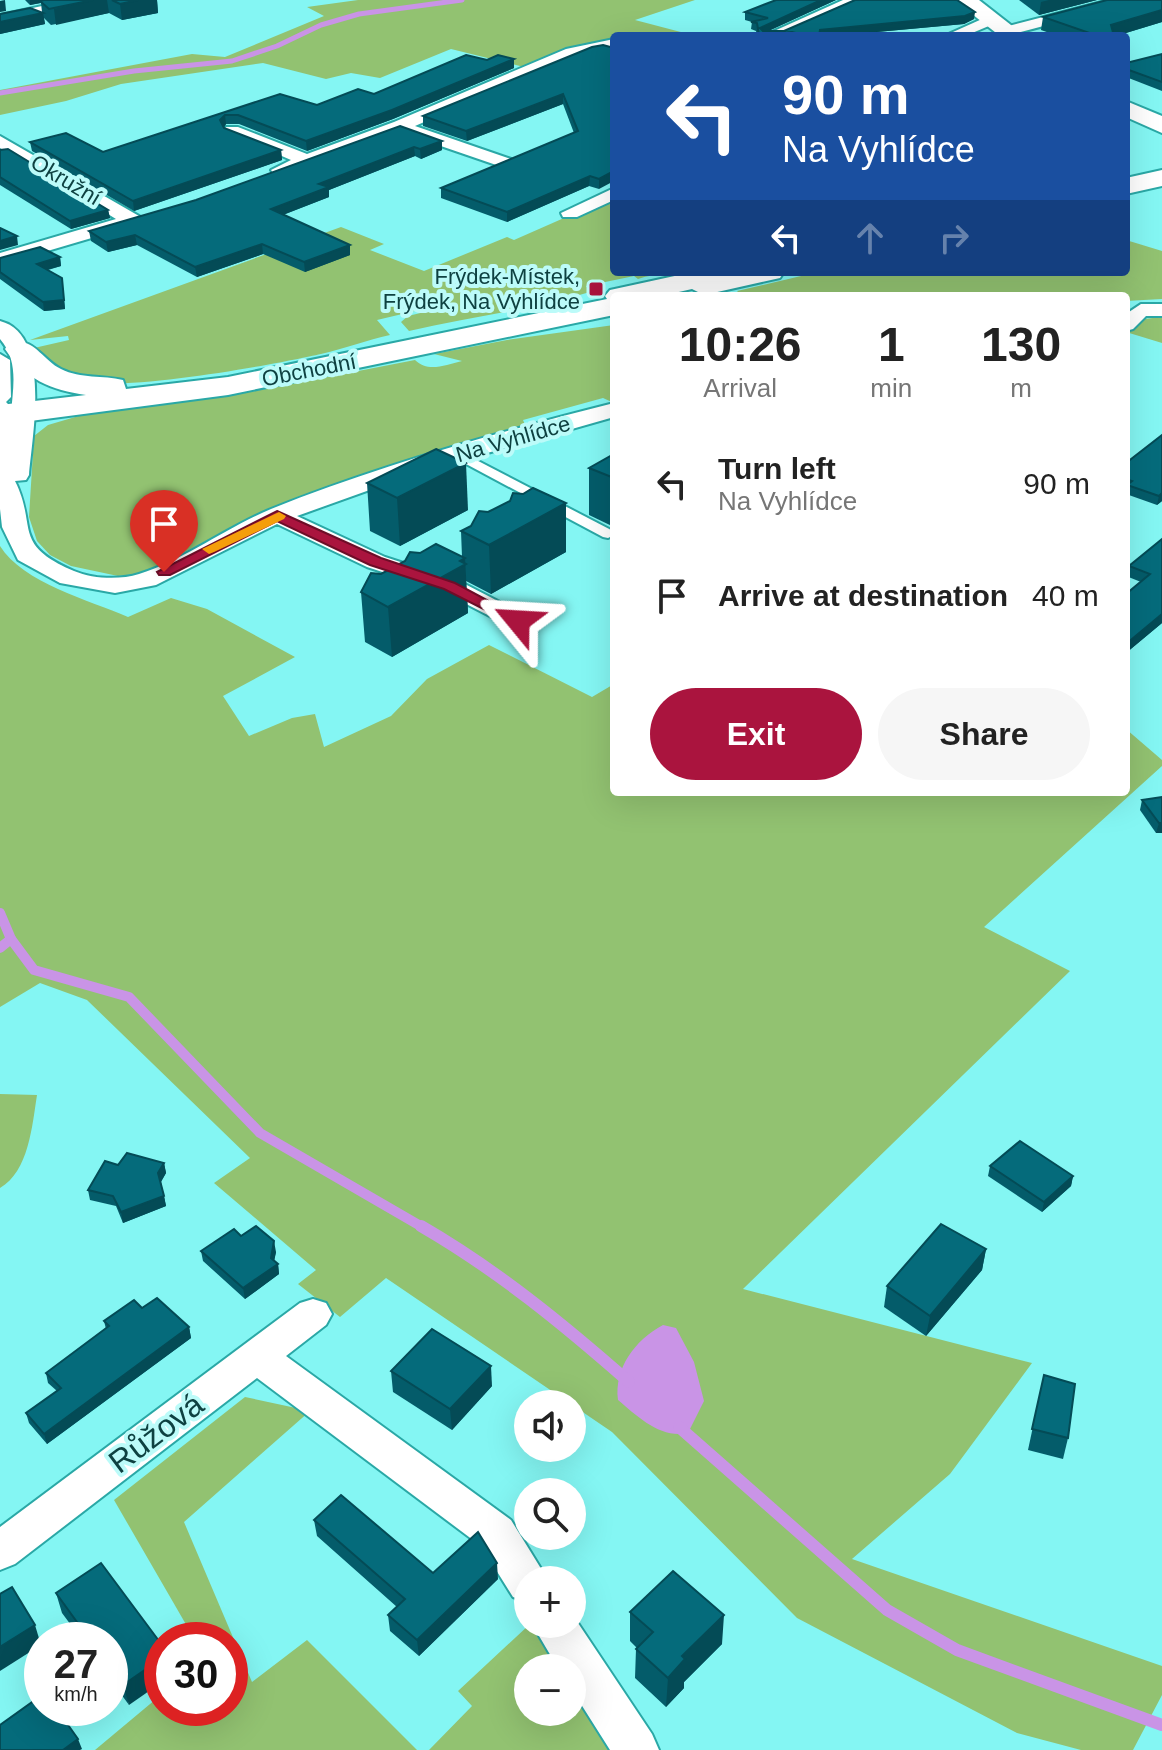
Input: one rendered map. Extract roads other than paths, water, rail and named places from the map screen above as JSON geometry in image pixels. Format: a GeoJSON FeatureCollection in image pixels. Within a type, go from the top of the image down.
{"type":"FeatureCollection","features":[{"type":"Feature","properties":{"kind":"main road"},"geometry":{"type":"LineString","coordinates":[[965,0],[1004,29]]}},
{"type":"Feature","properties":{"kind":"main road"},"geometry":{"type":"LineString","coordinates":[[1130,110],[1162,126]]}},
{"type":"Feature","properties":{"kind":"main road"},"geometry":{"type":"LineString","coordinates":[[1130,185],[1162,178]]}},
{"type":"Feature","properties":{"kind":"main road"},"geometry":{"type":"LineString","coordinates":[[1130,196],[1162,189]]}},
{"type":"Feature","properties":{"kind":"main road","name":"Obchodní"},"geometry":{"type":"LineString","coordinates":[[640,292],[715,276]]}},
{"type":"Feature","properties":{"kind":"main road"},"geometry":{"type":"LineString","coordinates":[[678,292],[752,276]]}},
{"type":"Feature","properties":{"kind":"main road","name":"Obchodní"},"geometry":{"type":"LineString","coordinates":[[7,419],[135,388],[225,376],[610,298]]}},
{"type":"Feature","properties":{"kind":"main road","name":"Obchodní"},"geometry":{"type":"LineString","coordinates":[[7,419],[28,427],[40,418],[73,407],[228,386],[610,307]]}},
{"type":"Feature","properties":{"kind":"main road"},"geometry":{"type":"LineString","coordinates":[[7,346],[53,378],[69,383],[135,388]]}},
{"type":"Feature","properties":{"kind":"street"},"geometry":{"type":"LineString","coordinates":[[0,19],[91,0]]}},
{"type":"Feature","properties":{"kind":"street"},"geometry":{"type":"LineString","coordinates":[[780,32],[856,0]]}},
{"type":"Feature","properties":{"kind":"street"},"geometry":{"type":"LineString","coordinates":[[982,32],[1126,0]]}},
{"type":"Feature","properties":{"kind":"street"},"geometry":{"type":"LineString","coordinates":[[263,176],[400,126],[572,52],[610,45]]}},
{"type":"Feature","properties":{"kind":"street"},"geometry":{"type":"LineString","coordinates":[[210,138],[254,124]]}},
{"type":"Feature","properties":{"kind":"street"},"geometry":{"type":"LineString","coordinates":[[400,126],[505,163]]}},
{"type":"Feature","properties":{"kind":"street"},"geometry":{"type":"LineString","coordinates":[[232,131],[307,160]]}},
{"type":"Feature","properties":{"kind":"street","name":"Okružní"},"geometry":{"type":"LineString","coordinates":[[0,141],[139,218],[0,259]]}},
{"type":"Feature","properties":{"kind":"street"},"geometry":{"type":"LineString","coordinates":[[570,213],[610,195]]}},
{"type":"Feature","properties":{"kind":"street"},"geometry":{"type":"LineString","coordinates":[[1131,315],[1162,310]]}},
{"type":"Feature","properties":{"kind":"street","name":"Na Vyhlídce"},"geometry":{"type":"LineString","coordinates":[[7,346],[0,381],[7,419],[2,479],[10,495],[14,527],[27,555],[69,578],[99,585],[115,586],[147,580],[277,515],[457,454],[610,411]]}},
{"type":"Feature","properties":{"kind":"street","name":"Na Vyhlídce"},"geometry":{"type":"LineString","coordinates":[[7,346],[25,371],[7,419]]}},
{"type":"Feature","properties":{"kind":"street"},"geometry":{"type":"LineString","coordinates":[[277,515],[376,562],[450,586],[518,621]]}},
{"type":"Feature","properties":{"kind":"street","name":"Růžová"},"geometry":{"type":"LineString","coordinates":[[0,1551],[313,1314]]}},
{"type":"Feature","properties":{"kind":"street"},"geometry":{"type":"LineString","coordinates":[[257,1356],[496,1533],[517,1566]]}},
{"type":"Feature","properties":{"kind":"street"},"geometry":{"type":"LineString","coordinates":[[563,1638],[636,1750]]}},
{"type":"Feature","properties":{"kind":"lane"},"geometry":{"type":"LineString","coordinates":[[457,454],[608,534]]}},
{"type":"Feature","properties":{"kind":"waterway"},"geometry":{"type":"LineString","coordinates":[[0,93],[134,71],[232,61],[277,46],[321,25],[359,14],[462,0]]}},
{"type":"Feature","properties":{"kind":"waterway"},"geometry":{"type":"LineString","coordinates":[[0,913],[11,939]]}},
{"type":"Feature","properties":{"kind":"waterway"},"geometry":{"type":"LineString","coordinates":[[0,948],[11,939]]}},
{"type":"Feature","properties":{"kind":"waterway"},"geometry":{"type":"LineString","coordinates":[[11,939],[34,970],[129,997],[260,1133],[424,1228]]}},
{"type":"Feature","properties":{"kind":"waterway"},"geometry":{"type":"LineString","coordinates":[[421,1226],[529,1299],[629,1382]]}},
{"type":"Feature","properties":{"kind":"waterway"},"geometry":{"type":"LineString","coordinates":[[679,1427],[887,1610],[957,1650],[1162,1725]]}},
{"type":"Feature","properties":{"kind":"place","name":"Frýdek-Místek, Frýdek, Na Vyhlídce"},"geometry":{"type":"Point","coordinates":[596,289]}}]}
